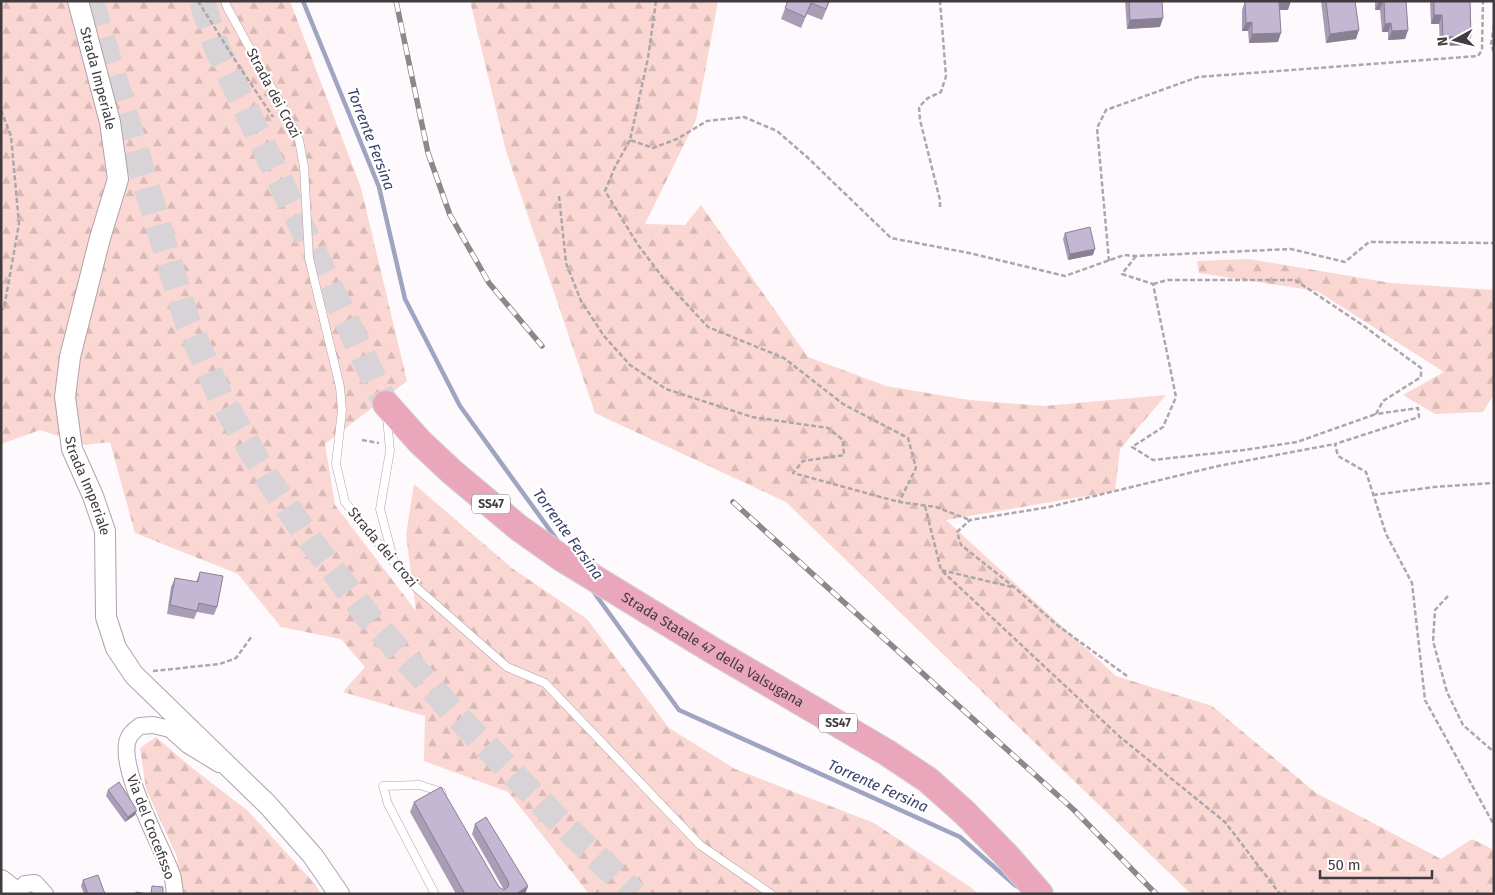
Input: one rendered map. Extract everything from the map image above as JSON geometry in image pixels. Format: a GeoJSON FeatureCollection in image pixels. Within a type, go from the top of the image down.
{"type":"FeatureCollection","features":[{"type":"Feature","properties":{"kind":"highway","name":"Strada Statale 47 della Valsugana"},"geometry":{"type":"LineString","coordinates":[[386,404],[420,442],[452,472],[519,528],[564,559],[712,650],[886,752],[928,780],[965,813],[1007,856],[1040,894]]}},
{"type":"Feature","properties":{"kind":"street","name":"Strada Imperiale"},"geometry":{"type":"LineString","coordinates":[[78,1],[110,122],[118,179],[100,238],[70,357],[65,397],[72,449],[93,496],[105,531],[106,616],[116,648],[134,675],[268,805],[314,856],[339,894]]}},
{"type":"Feature","properties":{"kind":"street","name":"Via del Crocefisso"},"geometry":{"type":"LineString","coordinates":[[175,894],[173,876],[142,808],[132,777],[126,756],[129,737],[140,726],[153,725],[170,729],[188,745],[236,774]]}},
{"type":"Feature","properties":{"kind":"street"},"geometry":{"type":"LineString","coordinates":[[1,880],[19,893],[25,884],[36,883],[45,894]]}},
{"type":"Feature","properties":{"kind":"lane","name":"Strada dei Crozi"},"geometry":{"type":"LineString","coordinates":[[225,1],[299,140],[304,167],[309,258],[340,387],[342,410],[336,464],[345,502],[409,581],[506,667],[544,684],[700,845],[771,894]]}},
{"type":"Feature","properties":{"kind":"lane"},"geometry":{"type":"LineString","coordinates":[[386,404],[390,446],[380,509],[394,562]]}},
{"type":"Feature","properties":{"kind":"lane"},"geometry":{"type":"LineString","coordinates":[[435,894],[388,804],[383,786],[420,785],[441,792],[446,801]]}},
{"type":"Feature","properties":{"kind":"path"},"geometry":{"type":"LineString","coordinates":[[198,1],[278,124]]}},
{"type":"Feature","properties":{"kind":"path"},"geometry":{"type":"LineString","coordinates":[[656,1],[648,58],[630,140],[615,167],[605,191],[638,245],[667,283],[708,327],[784,358],[842,404],[908,438],[916,468],[899,502]]}},
{"type":"Feature","properties":{"kind":"path"},"geometry":{"type":"LineString","coordinates":[[940,1],[946,76],[941,92],[928,98],[919,107],[920,120],[940,200],[940,207]]}},
{"type":"Feature","properties":{"kind":"path"},"geometry":{"type":"LineString","coordinates":[[1109,260],[1097,128],[1106,110],[1198,77],[1478,56],[1482,50],[1483,1]]}},
{"type":"Feature","properties":{"kind":"path"},"geometry":{"type":"LineString","coordinates":[[1494,25],[1491,45],[1494,52]]}},
{"type":"Feature","properties":{"kind":"path"},"geometry":{"type":"LineString","coordinates":[[1,110],[11,136],[19,224],[4,308],[1,310]]}},
{"type":"Feature","properties":{"kind":"path"},"geometry":{"type":"LineString","coordinates":[[630,140],[653,148],[677,139],[707,121],[744,117],[777,131],[807,157],[891,238],[969,253],[1065,276],[1124,255],[1291,249],[1345,262],[1369,242],[1494,243]]}},
{"type":"Feature","properties":{"kind":"path"},"geometry":{"type":"LineString","coordinates":[[559,196],[566,263],[581,301],[604,336],[630,365],[666,388],[752,417],[828,428],[843,440],[844,455],[803,461],[793,473],[899,502],[936,507],[970,520],[1049,507],[1218,466],[1335,444],[1419,418],[1418,408],[1376,414],[1297,442],[1153,460],[1132,448],[1162,427],[1176,397],[1153,284]]}},
{"type":"Feature","properties":{"kind":"path"},"geometry":{"type":"LineString","coordinates":[[1136,256],[1122,274],[1153,284],[1168,280],[1295,280],[1361,324],[1421,368],[1421,377],[1383,402],[1376,414]]}},
{"type":"Feature","properties":{"kind":"path"},"geometry":{"type":"LineString","coordinates":[[362,440],[390,446]]}},
{"type":"Feature","properties":{"kind":"path"},"geometry":{"type":"LineString","coordinates":[[1335,444],[1338,456],[1366,472],[1386,534],[1412,582],[1425,700],[1494,825]]}},
{"type":"Feature","properties":{"kind":"path"},"geometry":{"type":"LineString","coordinates":[[1373,495],[1434,487],[1494,483]]}},
{"type":"Feature","properties":{"kind":"path"},"geometry":{"type":"LineString","coordinates":[[925,505],[941,570],[1120,737],[1225,822],[1280,894]]}},
{"type":"Feature","properties":{"kind":"path"},"geometry":{"type":"LineString","coordinates":[[970,520],[957,532],[961,545],[1014,587],[1057,626],[1127,676]]}},
{"type":"Feature","properties":{"kind":"path"},"geometry":{"type":"LineString","coordinates":[[941,570],[1014,587]]}},
{"type":"Feature","properties":{"kind":"path"},"geometry":{"type":"LineString","coordinates":[[1448,596],[1434,610],[1433,641],[1446,692],[1463,725],[1494,752]]}},
{"type":"Feature","properties":{"kind":"path"},"geometry":{"type":"LineString","coordinates":[[134,675],[160,669],[220,664],[236,658],[252,636]]}},
{"type":"Feature","properties":{"kind":"green space"},"geometry":{"type":"Polygon","coordinates":[[[1,1],[290,1],[361,188],[407,381],[325,444],[335,505],[416,611],[406,535],[414,484],[513,569],[587,619],[669,728],[735,769],[874,823],[978,894],[589,894],[508,792],[424,761],[425,716],[343,692],[365,667],[341,639],[281,627],[238,574],[135,533],[110,442],[85,445],[40,430],[1,444],[1,1]]]}},
{"type":"Feature","properties":{"kind":"green space"},"geometry":{"type":"Polygon","coordinates":[[[470,1],[718,1],[696,120],[645,224],[685,225],[701,205],[808,357],[886,386],[969,400],[1044,406],[1166,395],[1120,449],[1115,491],[946,520],[1116,676],[1212,706],[1316,793],[1441,859],[1472,839],[1494,850],[1494,894],[1191,894],[786,502],[595,413],[506,151],[470,1]]]}},
{"type":"Feature","properties":{"kind":"green space"},"geometry":{"type":"Polygon","coordinates":[[[1249,259],[1391,283],[1494,290],[1494,394],[1483,412],[1435,414],[1403,395],[1444,372],[1317,291],[1199,273],[1197,261],[1249,259]]]}},
{"type":"Feature","properties":{"kind":"green space"},"geometry":{"type":"Polygon","coordinates":[[[156,737],[248,811],[315,884],[321,894],[182,894],[177,857],[146,789],[140,748],[156,737]]]}},
{"type":"Feature","properties":{"kind":"building"},"geometry":{"type":"Polygon","coordinates":[[[788,1],[829,1],[826,9],[811,3],[805,17],[785,8],[788,1]]]}},
{"type":"Feature","properties":{"kind":"building"},"geometry":{"type":"Polygon","coordinates":[[[1129,1],[1162,1],[1163,18],[1130,20],[1129,1]]]}},
{"type":"Feature","properties":{"kind":"building"},"geometry":{"type":"Polygon","coordinates":[[[1245,1],[1291,1],[1279,2],[1281,33],[1252,34],[1252,22],[1246,23],[1245,1]]]}},
{"type":"Feature","properties":{"kind":"building"},"geometry":{"type":"Polygon","coordinates":[[[1326,1],[1355,1],[1359,30],[1330,34],[1326,1]]]}},
{"type":"Feature","properties":{"kind":"building"},"geometry":{"type":"Polygon","coordinates":[[[1384,1],[1406,1],[1408,30],[1392,31],[1391,23],[1385,24],[1384,1]]]}},
{"type":"Feature","properties":{"kind":"building"},"geometry":{"type":"Polygon","coordinates":[[[1434,1],[1470,1],[1471,36],[1443,37],[1442,15],[1434,15],[1434,1]]]}},
{"type":"Feature","properties":{"kind":"building"},"geometry":{"type":"Polygon","coordinates":[[[1090,227],[1095,249],[1070,254],[1065,233],[1090,227]]]}},
{"type":"Feature","properties":{"kind":"building"},"geometry":{"type":"Polygon","coordinates":[[[200,572],[223,576],[217,607],[199,603],[197,611],[170,605],[175,578],[198,582],[200,572]]]}},
{"type":"Feature","properties":{"kind":"building"},"geometry":{"type":"Polygon","coordinates":[[[119,782],[137,810],[128,817],[108,790],[119,782]]]}},
{"type":"Feature","properties":{"kind":"building"},"geometry":{"type":"Polygon","coordinates":[[[441,787],[499,887],[504,890],[509,886],[508,881],[475,824],[486,817],[528,886],[516,894],[465,894],[414,802],[441,787]]]}},
{"type":"Feature","properties":{"kind":"building"},"geometry":{"type":"Polygon","coordinates":[[[98,875],[105,894],[88,894],[83,880],[98,875]]]}},
{"type":"Feature","properties":{"kind":"building"},"geometry":{"type":"Polygon","coordinates":[[[152,886],[163,887],[163,894],[151,894],[152,886]]]}},
{"type":"Feature","properties":{"kind":"waterway","name":"Torrente Fersina"},"geometry":{"type":"LineString","coordinates":[[303,1],[379,187],[405,299],[460,406],[557,540]]}},
{"type":"Feature","properties":{"kind":"waterway","name":"Torrente Fersina"},"geometry":{"type":"LineString","coordinates":[[593,591],[679,710],[960,837],[1016,886]]}},
{"type":"Feature","properties":{"kind":"tunnel"},"geometry":{"type":"LineString","coordinates":[[91,1],[187,321],[220,396],[266,476],[310,540],[371,620],[454,713],[553,815],[635,894]]}},
{"type":"Feature","properties":{"kind":"tunnel"},"geometry":{"type":"LineString","coordinates":[[202,1],[216,46],[386,404]]}},
{"type":"Feature","properties":{"kind":"railway"},"geometry":{"type":"LineString","coordinates":[[396,1],[428,153],[450,215],[489,283],[542,346]]}},
{"type":"Feature","properties":{"kind":"railway"},"geometry":{"type":"LineString","coordinates":[[733,502],[1074,810],[1156,894]]}}]}
